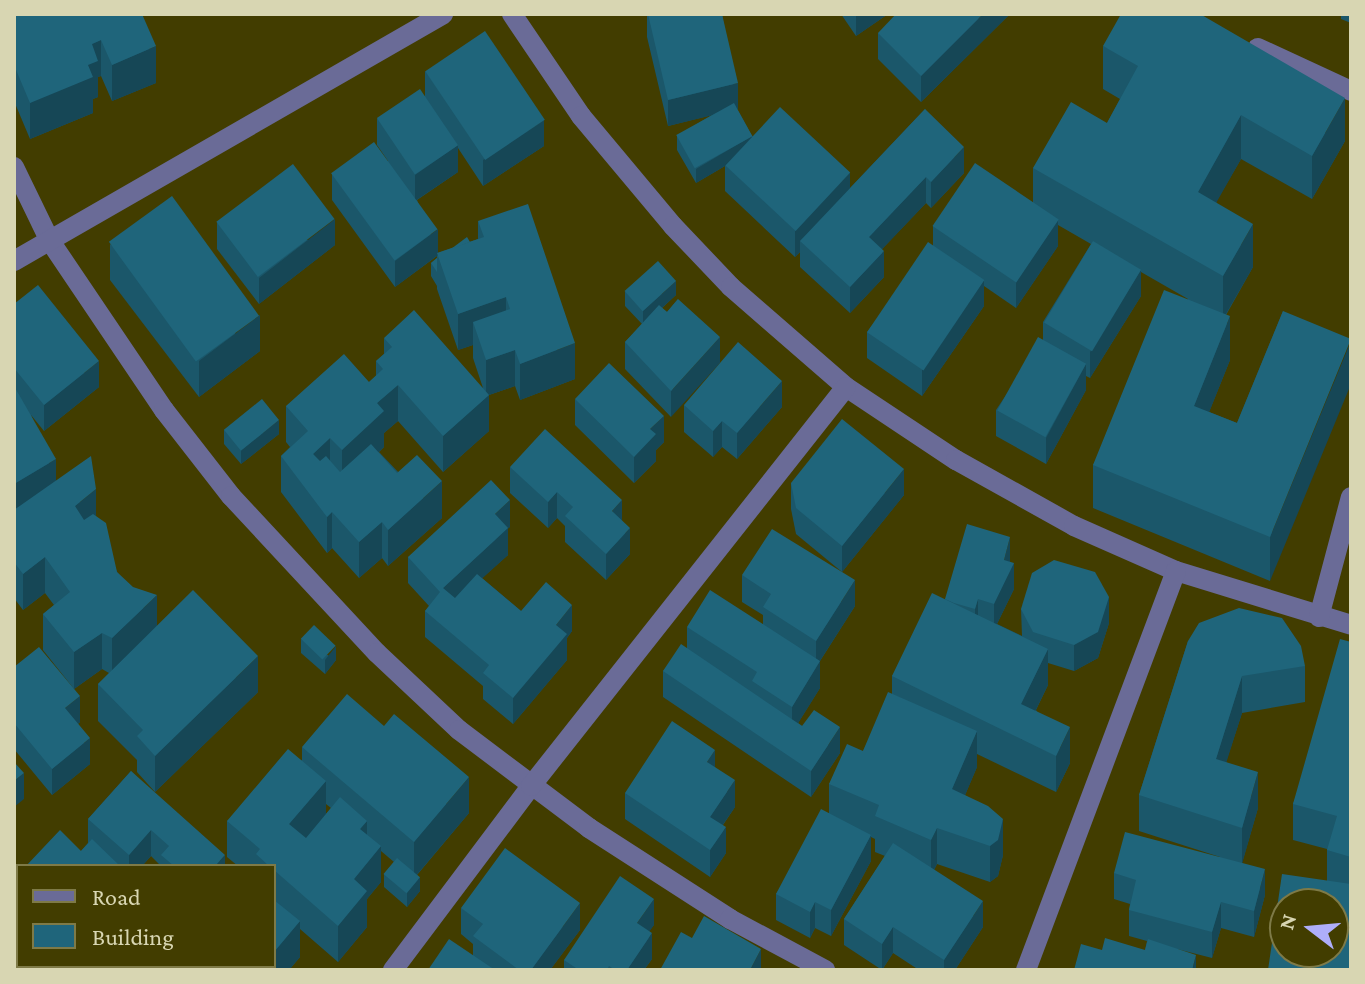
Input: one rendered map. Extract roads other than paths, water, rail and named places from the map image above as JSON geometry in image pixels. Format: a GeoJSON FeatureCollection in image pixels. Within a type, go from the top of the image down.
{"type":"FeatureCollection","features":[{"type":"Feature","properties":{"kind":"street"},"geometry":{"type":"LineString","coordinates":[[14,261],[443,14]]}},
{"type":"Feature","properties":{"kind":"street"},"geometry":{"type":"LineString","coordinates":[[512,14],[581,116],[673,226],[731,287],[846,387],[1018,497],[1176,571],[1351,625]]}},
{"type":"Feature","properties":{"kind":"street"},"geometry":{"type":"LineString","coordinates":[[1242,40],[1351,91]]}},
{"type":"Feature","properties":{"kind":"street"},"geometry":{"type":"LineString","coordinates":[[14,167],[50,241],[164,410],[231,496],[377,653],[459,730],[531,786],[664,878],[825,970]]}},
{"type":"Feature","properties":{"kind":"street"},"geometry":{"type":"LineString","coordinates":[[393,970],[531,786],[846,387]]}},
{"type":"Feature","properties":{"kind":"street"},"geometry":{"type":"LineString","coordinates":[[1319,617],[1351,497]]}},
{"type":"Feature","properties":{"kind":"street"},"geometry":{"type":"LineString","coordinates":[[1026,970],[1176,571]]}}]}
